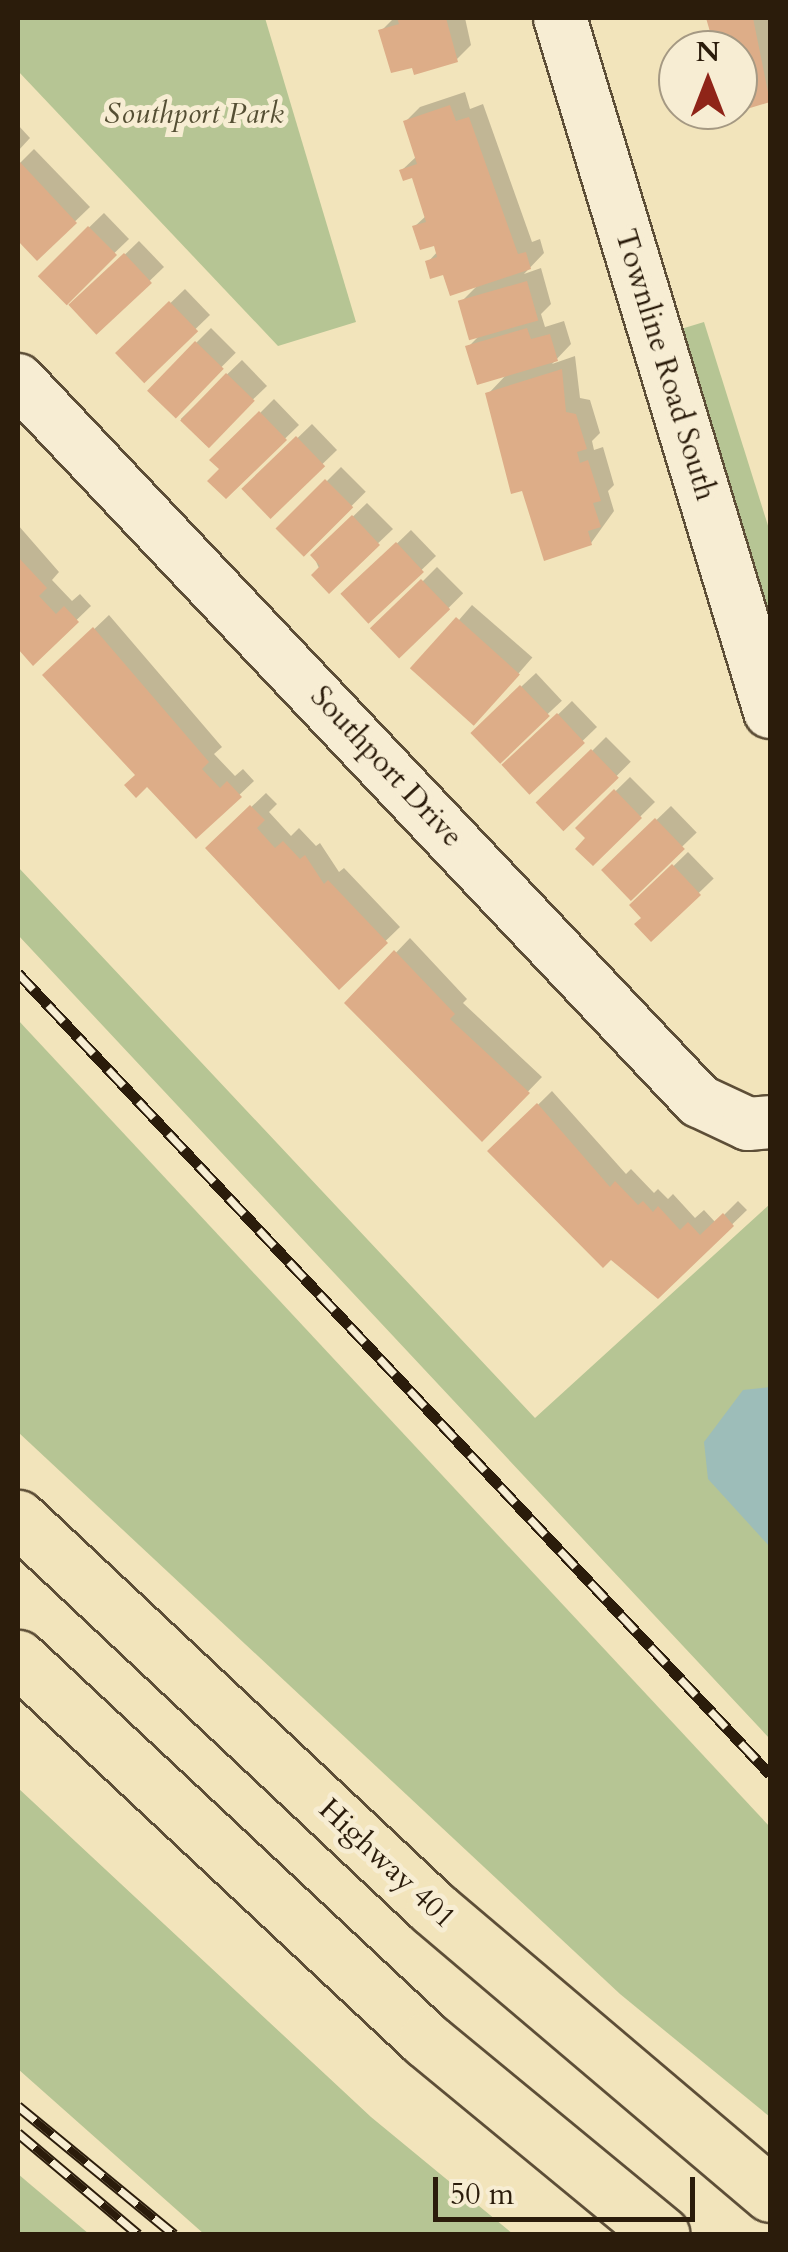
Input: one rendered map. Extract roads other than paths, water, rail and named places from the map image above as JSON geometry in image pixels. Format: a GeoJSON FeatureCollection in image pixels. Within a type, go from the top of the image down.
{"type":"FeatureCollection","features":[{"type":"Feature","properties":{"kind":"highway","name":"Highway 401"},"geometry":{"type":"LineString","coordinates":[[18,1518],[433,1908],[770,2194]]}},
{"type":"Feature","properties":{"kind":"highway"},"geometry":{"type":"LineString","coordinates":[[18,1658],[426,2040],[661,2234]]}},
{"type":"Feature","properties":{"kind":"street","name":"Townline Road South"},"geometry":{"type":"LineString","coordinates":[[560,18],[770,712]]}},
{"type":"Feature","properties":{"kind":"street","name":"Southport Drive"},"geometry":{"type":"LineString","coordinates":[[18,380],[700,1101],[748,1124],[770,1122]]}},
{"type":"Feature","properties":{"kind":"water"},"geometry":{"type":"Polygon","coordinates":[[[770,1387],[770,1547],[708,1479],[704,1442],[743,1390],[770,1387]]]}},
{"type":"Feature","properties":{"kind":"railway"},"geometry":{"type":"LineString","coordinates":[[18,973],[770,1774]]}},
{"type":"Feature","properties":{"kind":"railway"},"geometry":{"type":"LineString","coordinates":[[18,2106],[174,2234]]}},
{"type":"Feature","properties":{"kind":"railway"},"geometry":{"type":"LineString","coordinates":[[18,2133],[138,2234]]}},
{"type":"Feature","properties":{"kind":"park label","name":"Southport Park"},"geometry":{"type":"Point","coordinates":[194,114]}}]}
